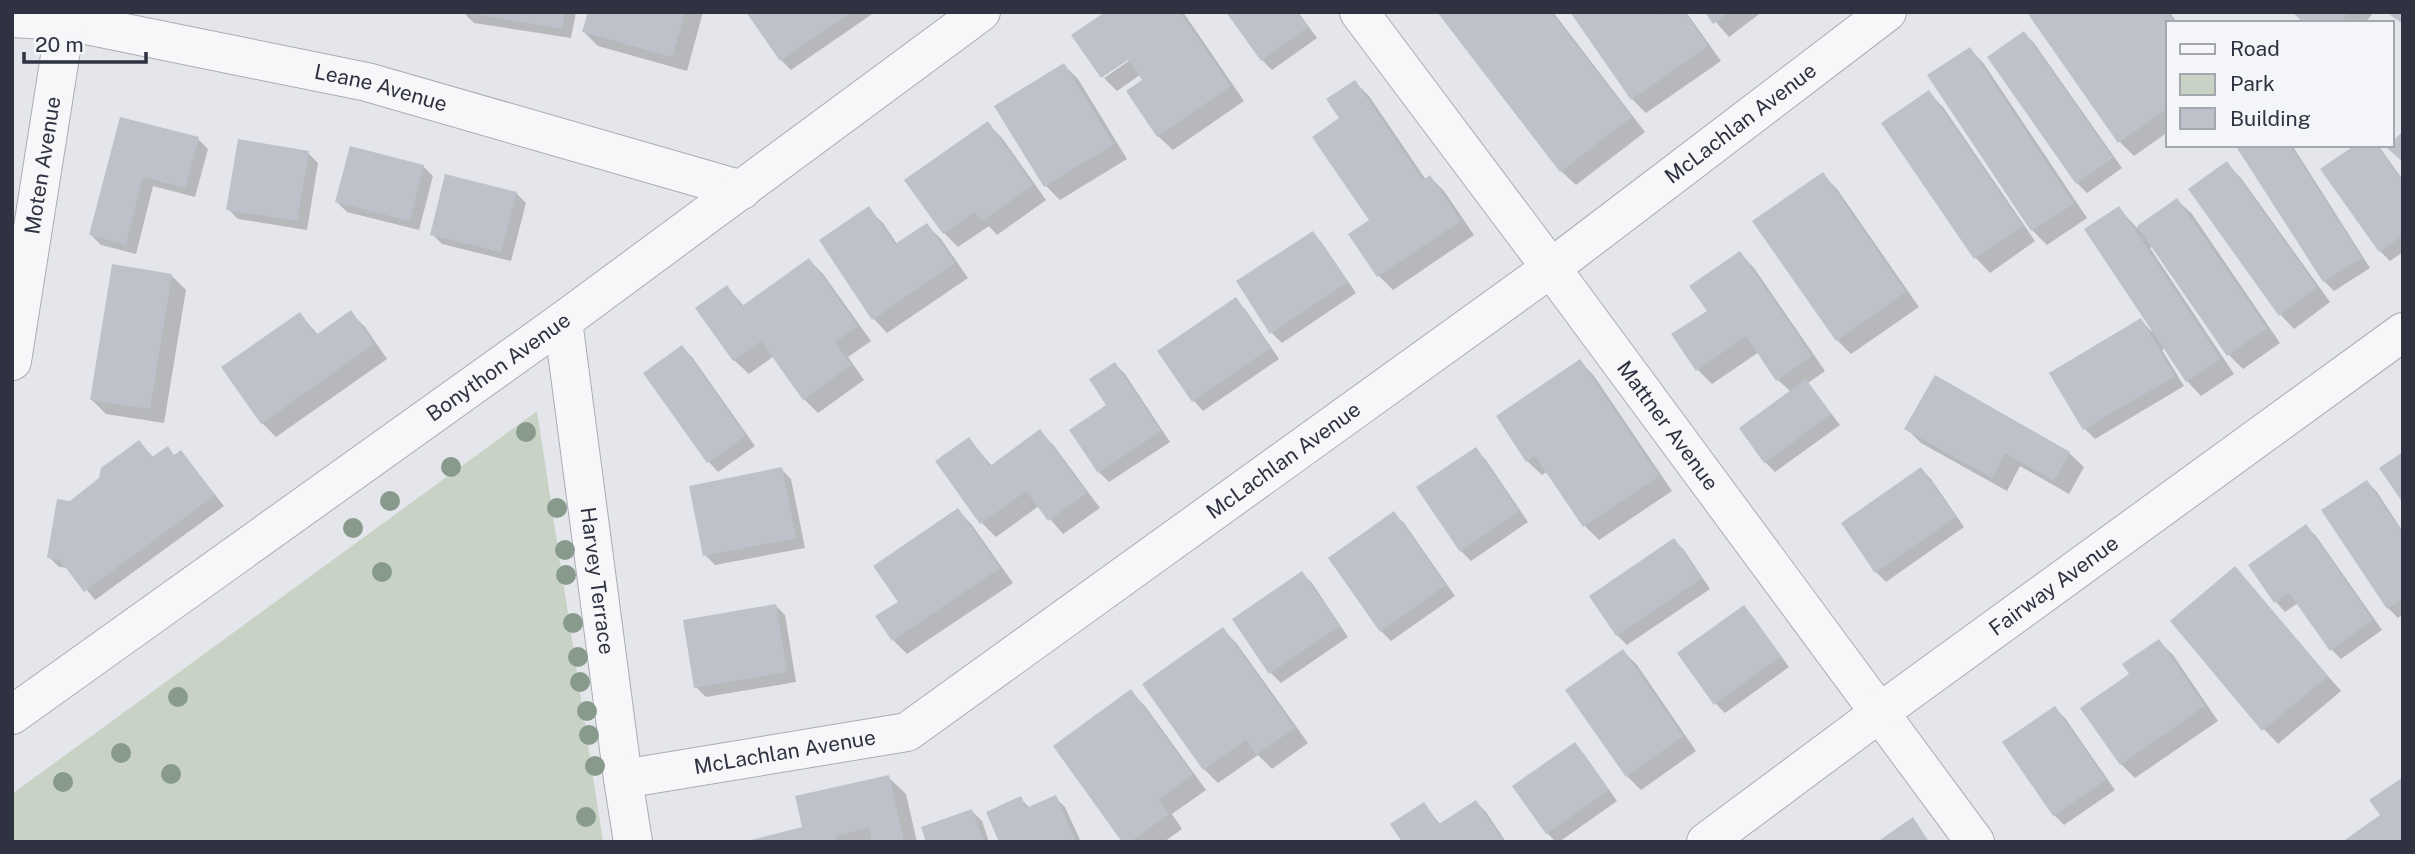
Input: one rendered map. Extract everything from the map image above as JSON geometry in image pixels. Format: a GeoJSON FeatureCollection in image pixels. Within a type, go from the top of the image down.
{"type":"FeatureCollection","features":[{"type":"Feature","properties":{"kind":"street","name":"Bonython Avenue"},"geometry":{"type":"LineString","coordinates":[[12,715],[563,321],[981,12]]}},
{"type":"Feature","properties":{"kind":"street","name":"Mattner Avenue"},"geometry":{"type":"LineString","coordinates":[[1359,12],[1975,842]]}},
{"type":"Feature","properties":{"kind":"street","name":"McLachlan Avenue"},"geometry":{"type":"LineString","coordinates":[[622,779],[907,732],[1551,268],[1887,12]]}},
{"type":"Feature","properties":{"kind":"street","name":"Leane Avenue"},"geometry":{"type":"LineString","coordinates":[[12,19],[67,17],[367,82],[742,190]]}},
{"type":"Feature","properties":{"kind":"street","name":"Moten Avenue"},"geometry":{"type":"LineString","coordinates":[[12,361],[67,17]]}},
{"type":"Feature","properties":{"kind":"street","name":"Harvey Terrace"},"geometry":{"type":"LineString","coordinates":[[563,321],[622,779],[633,842]]}},
{"type":"Feature","properties":{"kind":"street","name":"Fairway Avenue"},"geometry":{"type":"LineString","coordinates":[[1706,842],[1878,713],[2403,332]]}},
{"type":"Feature","properties":{"kind":"green space"},"geometry":{"type":"Polygon","coordinates":[[[537,411],[603,842],[12,842],[12,794],[537,411]]]}},
{"type":"Feature","properties":{"kind":"building"},"geometry":{"type":"Polygon","coordinates":[[[464,12],[565,12],[562,29],[464,12]]]}},
{"type":"Feature","properties":{"kind":"building"},"geometry":{"type":"Polygon","coordinates":[[[588,12],[685,12],[672,57],[582,32],[588,12]]]}},
{"type":"Feature","properties":{"kind":"building"},"geometry":{"type":"Polygon","coordinates":[[[746,12],[851,12],[780,61],[746,12]]]}},
{"type":"Feature","properties":{"kind":"building"},"geometry":{"type":"Polygon","coordinates":[[[1105,12],[1180,12],[1231,86],[1157,137],[1126,91],[1142,80],[1128,60],[1101,78],[1071,35],[1105,12]]]}},
{"type":"Feature","properties":{"kind":"building"},"geometry":{"type":"Polygon","coordinates":[[[1226,12],[1297,12],[1308,27],[1261,61],[1226,12]]]}},
{"type":"Feature","properties":{"kind":"building"},"geometry":{"type":"Polygon","coordinates":[[[1437,12],[1551,12],[1632,117],[1560,172],[1437,12]]]}},
{"type":"Feature","properties":{"kind":"building"},"geometry":{"type":"Polygon","coordinates":[[[1570,12],[1655,12],[1657,15],[1661,12],[1685,12],[1708,46],[1631,100],[1570,12]]]}},
{"type":"Feature","properties":{"kind":"building"},"geometry":{"type":"Polygon","coordinates":[[[1705,12],[1729,12],[1713,24],[1705,12]]]}},
{"type":"Feature","properties":{"kind":"building"},"geometry":{"type":"Polygon","coordinates":[[[2168,12],[2174,21],[2166,21],[2166,109],[2118,143],[2028,14],[2168,12]]]}},
{"type":"Feature","properties":{"kind":"building"},"geometry":{"type":"Polygon","coordinates":[[[2292,12],[2348,12],[2341,21],[2302,21],[2292,12]]]}},
{"type":"Feature","properties":{"kind":"building"},"geometry":{"type":"Polygon","coordinates":[[[2386,12],[2403,12],[2403,24],[2386,12]]]}},
{"type":"Feature","properties":{"kind":"building"},"geometry":{"type":"Polygon","coordinates":[[[2024,31],[2113,158],[2076,184],[1987,57],[2024,31]]]}},
{"type":"Feature","properties":{"kind":"building"},"geometry":{"type":"Polygon","coordinates":[[[1970,47],[2074,204],[2031,231],[1927,75],[1970,47]]]}},
{"type":"Feature","properties":{"kind":"building"},"geometry":{"type":"Polygon","coordinates":[[[1064,63],[1114,144],[1044,187],[994,106],[1064,63]]]}},
{"type":"Feature","properties":{"kind":"building"},"geometry":{"type":"Polygon","coordinates":[[[1355,80],[1423,180],[1430,175],[1461,221],[1377,277],[1348,234],[1369,220],[1312,137],[1339,118],[1326,99],[1355,80]]]}},
{"type":"Feature","properties":{"kind":"building"},"geometry":{"type":"Polygon","coordinates":[[[1929,90],[2023,226],[1974,259],[1881,123],[1929,90]]]}},
{"type":"Feature","properties":{"kind":"building"},"geometry":{"type":"Polygon","coordinates":[[[120,117],[199,137],[185,188],[143,177],[126,245],[89,235],[120,117]]]}},
{"type":"Feature","properties":{"kind":"building"},"geometry":{"type":"Polygon","coordinates":[[[988,121],[1033,185],[982,221],[975,212],[943,234],[904,180],[988,121]]]}},
{"type":"Feature","properties":{"kind":"building"},"geometry":{"type":"Polygon","coordinates":[[[2403,131],[2403,162],[2387,148],[2394,147],[2394,140],[2403,131]]]}},
{"type":"Feature","properties":{"kind":"building"},"geometry":{"type":"Polygon","coordinates":[[[238,139],[309,151],[297,221],[226,210],[238,139]]]}},
{"type":"Feature","properties":{"kind":"building"},"geometry":{"type":"Polygon","coordinates":[[[350,146],[424,165],[410,221],[335,202],[350,146]]]}},
{"type":"Feature","properties":{"kind":"building"},"geometry":{"type":"Polygon","coordinates":[[[2291,147],[2362,258],[2323,282],[2237,148],[2291,147]]]}},
{"type":"Feature","properties":{"kind":"building"},"geometry":{"type":"Polygon","coordinates":[[[2352,147],[2378,147],[2403,182],[2403,235],[2379,252],[2320,169],[2352,147]]]}},
{"type":"Feature","properties":{"kind":"building"},"geometry":{"type":"Polygon","coordinates":[[[2227,161],[2317,287],[2279,316],[2188,189],[2227,161]]]}},
{"type":"Feature","properties":{"kind":"building"},"geometry":{"type":"Polygon","coordinates":[[[1823,172],[1906,292],[1836,341],[1752,221],[1823,172]]]}},
{"type":"Feature","properties":{"kind":"building"},"geometry":{"type":"Polygon","coordinates":[[[445,174],[517,192],[501,252],[430,235],[445,174]]]}},
{"type":"Feature","properties":{"kind":"building"},"geometry":{"type":"Polygon","coordinates":[[[2177,198],[2267,328],[2227,356],[2137,226],[2177,198]]]}},
{"type":"Feature","properties":{"kind":"building"},"geometry":{"type":"Polygon","coordinates":[[[869,206],[895,244],[927,223],[955,263],[872,320],[819,240],[869,206]]]}},
{"type":"Feature","properties":{"kind":"building"},"geometry":{"type":"Polygon","coordinates":[[[2119,206],[2221,359],[2186,382],[2084,229],[2119,206]]]}},
{"type":"Feature","properties":{"kind":"building"},"geometry":{"type":"Polygon","coordinates":[[[1313,231],[1348,282],[1270,334],[1236,281],[1313,231]]]}},
{"type":"Feature","properties":{"kind":"building"},"geometry":{"type":"Polygon","coordinates":[[[1740,251],[1812,356],[1776,381],[1746,336],[1696,371],[1671,334],[1707,311],[1689,286],[1740,251]]]}},
{"type":"Feature","properties":{"kind":"building"},"geometry":{"type":"Polygon","coordinates":[[[809,258],[858,326],[835,342],[851,365],[803,400],[761,341],[733,361],[695,308],[727,285],[742,306],[809,258]]]}},
{"type":"Feature","properties":{"kind":"building"},"geometry":{"type":"Polygon","coordinates":[[[112,264],[172,274],[150,409],[90,400],[112,264]]]}},
{"type":"Feature","properties":{"kind":"building"},"geometry":{"type":"Polygon","coordinates":[[[1236,297],[1270,348],[1192,402],[1157,351],[1236,297]]]}},
{"type":"Feature","properties":{"kind":"building"},"geometry":{"type":"Polygon","coordinates":[[[351,310],[374,344],[261,424],[221,367],[300,312],[316,335],[351,310]]]}},
{"type":"Feature","properties":{"kind":"building"},"geometry":{"type":"Polygon","coordinates":[[[2141,318],[2175,376],[2083,430],[2049,373],[2141,318]]]}},
{"type":"Feature","properties":{"kind":"building"},"geometry":{"type":"Polygon","coordinates":[[[682,345],[746,436],[707,463],[643,373],[682,345]]]}},
{"type":"Feature","properties":{"kind":"building"},"geometry":{"type":"Polygon","coordinates":[[[1580,359],[1659,476],[1583,527],[1535,456],[1526,462],[1496,416],[1580,359]]]}},
{"type":"Feature","properties":{"kind":"building"},"geometry":{"type":"Polygon","coordinates":[[[1115,362],[1161,431],[1098,473],[1069,430],[1106,405],[1089,379],[1115,362]]]}},
{"type":"Feature","properties":{"kind":"building"},"geometry":{"type":"Polygon","coordinates":[[[1935,375],[2070,452],[2054,481],[2005,453],[1992,478],[1904,429],[1935,375]]]}},
{"type":"Feature","properties":{"kind":"building"},"geometry":{"type":"Polygon","coordinates":[[[1806,379],[1831,414],[1764,463],[1739,428],[1806,379]]]}},
{"type":"Feature","properties":{"kind":"building"},"geometry":{"type":"Polygon","coordinates":[[[1040,429],[1087,493],[1048,521],[1026,491],[980,524],[935,461],[969,437],[990,466],[1040,429]]]}},
{"type":"Feature","properties":{"kind":"building"},"geometry":{"type":"Polygon","coordinates":[[[139,440],[152,457],[168,446],[174,455],[181,450],[215,495],[84,592],[60,560],[47,558],[57,499],[70,501],[99,478],[101,468],[139,440]]]}},
{"type":"Feature","properties":{"kind":"building"},"geometry":{"type":"Polygon","coordinates":[[[1476,447],[1519,511],[1460,552],[1416,487],[1476,447]]]}},
{"type":"Feature","properties":{"kind":"building"},"geometry":{"type":"Polygon","coordinates":[[[2403,452],[2403,503],[2379,468],[2403,452]]]}},
{"type":"Feature","properties":{"kind":"building"},"geometry":{"type":"Polygon","coordinates":[[[782,467],[796,538],[703,556],[689,486],[782,467]]]}},
{"type":"Feature","properties":{"kind":"building"},"geometry":{"type":"Polygon","coordinates":[[[1921,467],[1956,517],[1875,573],[1841,523],[1921,467]]]}},
{"type":"Feature","properties":{"kind":"building"},"geometry":{"type":"Polygon","coordinates":[[[2367,480],[2403,534],[2403,598],[2387,609],[2321,510],[2367,480]]]}},
{"type":"Feature","properties":{"kind":"building"},"geometry":{"type":"Polygon","coordinates":[[[958,508],[1000,568],[892,641],[875,616],[898,602],[873,566],[958,508]]]}},
{"type":"Feature","properties":{"kind":"building"},"geometry":{"type":"Polygon","coordinates":[[[1394,511],[1446,585],[1380,632],[1328,558],[1394,511]]]}},
{"type":"Feature","properties":{"kind":"building"},"geometry":{"type":"Polygon","coordinates":[[[2306,524],[2373,620],[2330,651],[2289,593],[2274,603],[2248,565],[2306,524]]]}},
{"type":"Feature","properties":{"kind":"building"},"geometry":{"type":"Polygon","coordinates":[[[1674,538],[1702,578],[1616,636],[1589,596],[1674,538]]]}},
{"type":"Feature","properties":{"kind":"building"},"geometry":{"type":"Polygon","coordinates":[[[2235,566],[2328,676],[2262,731],[2170,621],[2235,566]]]}},
{"type":"Feature","properties":{"kind":"building"},"geometry":{"type":"Polygon","coordinates":[[[1302,571],[1340,626],[1269,674],[1232,619],[1302,571]]]}},
{"type":"Feature","properties":{"kind":"building"},"geometry":{"type":"Polygon","coordinates":[[[776,604],[787,672],[694,688],[683,620],[776,604]]]}},
{"type":"Feature","properties":{"kind":"building"},"geometry":{"type":"Polygon","coordinates":[[[1744,605],[1781,656],[1714,705],[1677,653],[1744,605]]]}},
{"type":"Feature","properties":{"kind":"building"},"geometry":{"type":"Polygon","coordinates":[[[1223,627],[1295,728],[1256,755],[1246,740],[1203,770],[1142,684],[1223,627]]]}},
{"type":"Feature","properties":{"kind":"building"},"geometry":{"type":"Polygon","coordinates":[[[2159,639],[2205,706],[2120,765],[2080,708],[2129,674],[2122,664],[2159,639]]]}},
{"type":"Feature","properties":{"kind":"building"},"geometry":{"type":"Polygon","coordinates":[[[1623,649],[1683,736],[1626,777],[1565,690],[1623,649]]]}},
{"type":"Feature","properties":{"kind":"building"},"geometry":{"type":"Polygon","coordinates":[[[1131,689],[1193,775],[1159,799],[1169,814],[1130,842],[1122,842],[1053,746],[1131,689]]]}},
{"type":"Feature","properties":{"kind":"building"},"geometry":{"type":"Polygon","coordinates":[[[2055,706],[2106,780],[2053,816],[2002,742],[2055,706]]]}},
{"type":"Feature","properties":{"kind":"building"},"geometry":{"type":"Polygon","coordinates":[[[1575,742],[1609,790],[1546,834],[1512,786],[1575,742]]]}},
{"type":"Feature","properties":{"kind":"building"},"geometry":{"type":"Polygon","coordinates":[[[889,775],[904,842],[872,842],[869,828],[836,836],[837,842],[744,842],[802,827],[795,796],[889,775]]]}},
{"type":"Feature","properties":{"kind":"building"},"geometry":{"type":"Polygon","coordinates":[[[2402,778],[2403,842],[2342,842],[2380,815],[2369,800],[2402,778]]]}},
{"type":"Feature","properties":{"kind":"building"},"geometry":{"type":"Polygon","coordinates":[[[1056,795],[1076,842],[999,842],[986,812],[1021,796],[1026,808],[1056,795]]]}},
{"type":"Feature","properties":{"kind":"building"},"geometry":{"type":"Polygon","coordinates":[[[1476,800],[1504,842],[1402,842],[1390,824],[1424,802],[1439,824],[1476,800]]]}},
{"type":"Feature","properties":{"kind":"building"},"geometry":{"type":"Polygon","coordinates":[[[972,809],[984,842],[926,842],[921,827],[972,809]]]}},
{"type":"Feature","properties":{"kind":"building"},"geometry":{"type":"Polygon","coordinates":[[[1913,817],[1929,842],[1877,842],[1913,817]]]}}]}
